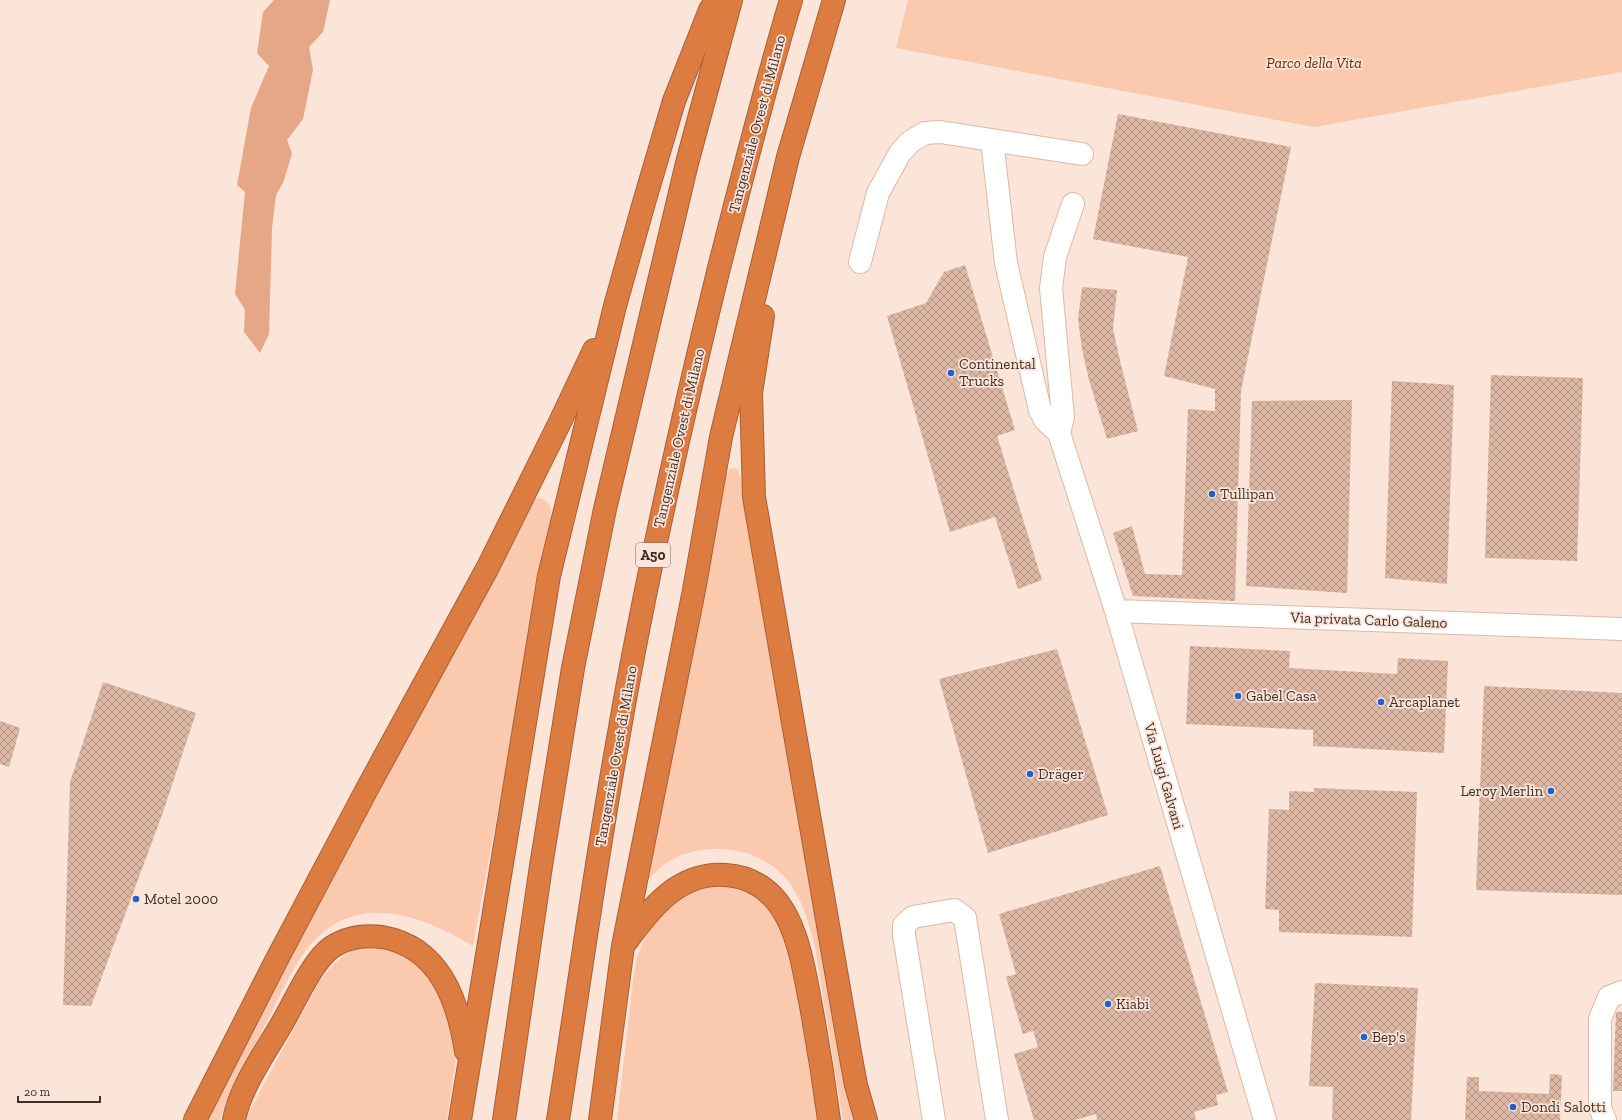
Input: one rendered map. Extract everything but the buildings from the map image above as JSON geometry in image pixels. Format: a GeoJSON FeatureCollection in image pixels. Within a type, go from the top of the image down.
{"type":"FeatureCollection","features":[{"type":"Feature","properties":{"kind":"highway"},"geometry":{"type":"LineString","coordinates":[[460,1120],[549,576],[615,306],[674,101],[716,0]]}},
{"type":"Feature","properties":{"kind":"highway"},"geometry":{"type":"LineString","coordinates":[[504,1120],[541,866],[578,645],[605,509],[687,163],[731,0]]}},
{"type":"Feature","properties":{"kind":"highway","name":"Tangenziale Ovest di Milano"},"geometry":{"type":"LineString","coordinates":[[558,1120],[595,875],[618,738],[657,536],[699,349],[739,187],[791,0]]}},
{"type":"Feature","properties":{"kind":"highway"},"geometry":{"type":"LineString","coordinates":[[600,1120],[623,946],[694,590],[721,437],[788,157],[834,0]]}},
{"type":"Feature","properties":{"kind":"highway"},"geometry":{"type":"LineString","coordinates":[[788,157],[751,393],[754,497],[852,1065],[866,1120]]}},
{"type":"Feature","properties":{"kind":"highway"},"geometry":{"type":"LineString","coordinates":[[194,1120],[360,803],[488,567],[561,420],[615,306]]}},
{"type":"Feature","properties":{"kind":"highway"},"geometry":{"type":"LineString","coordinates":[[623,946],[658,903],[680,885],[690,880],[715,874],[730,875],[748,880],[765,890],[779,904],[789,920],[798,942],[821,1060],[829,1120]]}},
{"type":"Feature","properties":{"kind":"highway"},"geometry":{"type":"LineString","coordinates":[[234,1120],[238,1105],[247,1085],[312,970],[326,952],[341,943],[363,936],[374,936],[396,941],[414,949],[422,955],[434,966],[445,981],[452,995],[463,1030],[467,1054],[460,1120]]}},
{"type":"Feature","properties":{"kind":"street"},"geometry":{"type":"LineString","coordinates":[[860,262],[878,194],[900,153],[910,142],[925,134],[940,132],[1082,154]]}},
{"type":"Feature","properties":{"kind":"street"},"geometry":{"type":"LineString","coordinates":[[992,140],[1006,263],[1040,410],[1045,420],[1059,433],[1063,417],[1051,288],[1055,257],[1073,204]]}},
{"type":"Feature","properties":{"kind":"street","name":"Via Luigi Galvani"},"geometry":{"type":"LineString","coordinates":[[1059,433],[1116,611],[1261,1119]]}},
{"type":"Feature","properties":{"kind":"street","name":"Via privata Carlo Galeno"},"geometry":{"type":"LineString","coordinates":[[1116,611],[1622,630]]}},
{"type":"Feature","properties":{"kind":"street"},"geometry":{"type":"LineString","coordinates":[[934,1120],[904,935],[904,925],[914,917],[954,910],[965,918],[998,1120]]}},
{"type":"Feature","properties":{"kind":"street"},"geometry":{"type":"LineString","coordinates":[[1605,1120],[1600,1108],[1600,1019],[1609,997],[1622,992]]}},
{"type":"Feature","properties":{"kind":"green space","name":"Parco della Vita"},"geometry":{"type":"Polygon","coordinates":[[[908,0],[1622,0],[1622,72],[1314,127],[896,48],[908,0]]]}},
{"type":"Feature","properties":{"kind":"green space"},"geometry":{"type":"Polygon","coordinates":[[[733,468],[737,469],[743,484],[855,1120],[843,1120],[815,947],[802,905],[789,882],[777,869],[762,860],[746,853],[728,849],[710,849],[692,852],[676,858],[661,867],[648,880],[726,476],[729,470],[733,468]]]}},
{"type":"Feature","properties":{"kind":"green space"},"geometry":{"type":"Polygon","coordinates":[[[539,498],[546,501],[550,506],[551,521],[473,946],[452,934],[429,924],[407,916],[384,913],[362,914],[341,921],[321,934],[303,954],[295,966],[226,1102],[220,1120],[206,1120],[528,506],[533,500],[539,498]]]}},
{"type":"Feature","properties":{"kind":"green space"},"geometry":{"type":"Polygon","coordinates":[[[729,883],[760,895],[789,935],[819,1120],[617,1120],[633,981],[637,957],[645,938],[654,920],[692,886],[729,883]]]}},
{"type":"Feature","properties":{"kind":"green space"},"geometry":{"type":"Polygon","coordinates":[[[370,945],[383,946],[414,960],[433,980],[448,1002],[457,1050],[447,1120],[246,1120],[319,982],[330,968],[341,958],[353,950],[370,945]]]}},
{"type":"Feature","properties":{"kind":"shaded area"},"geometry":{"type":"Polygon","coordinates":[[[274,0],[330,0],[323,32],[309,47],[313,70],[303,119],[287,140],[292,154],[283,183],[276,195],[272,228],[269,334],[260,353],[244,332],[245,310],[235,294],[245,192],[237,185],[251,108],[269,66],[257,53],[263,12],[274,0]]]}},
{"type":"Feature","properties":{"kind":"place","name":"Continental Trucks"},"geometry":{"type":"Point","coordinates":[951,373]}},
{"type":"Feature","properties":{"kind":"place","name":"Tullipan"},"geometry":{"type":"Point","coordinates":[1212,494]}},
{"type":"Feature","properties":{"kind":"place","name":"Gabel Casa"},"geometry":{"type":"Point","coordinates":[1238,696]}},
{"type":"Feature","properties":{"kind":"place","name":"Arcaplanet"},"geometry":{"type":"Point","coordinates":[1381,702]}},
{"type":"Feature","properties":{"kind":"place","name":"Dräger"},"geometry":{"type":"Point","coordinates":[1030,774]}},
{"type":"Feature","properties":{"kind":"place","name":"Leroy Merlin"},"geometry":{"type":"Point","coordinates":[1551,791]}},
{"type":"Feature","properties":{"kind":"place","name":"Motel 2000"},"geometry":{"type":"Point","coordinates":[136,899]}},
{"type":"Feature","properties":{"kind":"place","name":"Kiabi"},"geometry":{"type":"Point","coordinates":[1108,1004]}},
{"type":"Feature","properties":{"kind":"place","name":"Bep's"},"geometry":{"type":"Point","coordinates":[1364,1037]}},
{"type":"Feature","properties":{"kind":"place","name":"Dondi Salotti"},"geometry":{"type":"Point","coordinates":[1513,1107]}}]}
